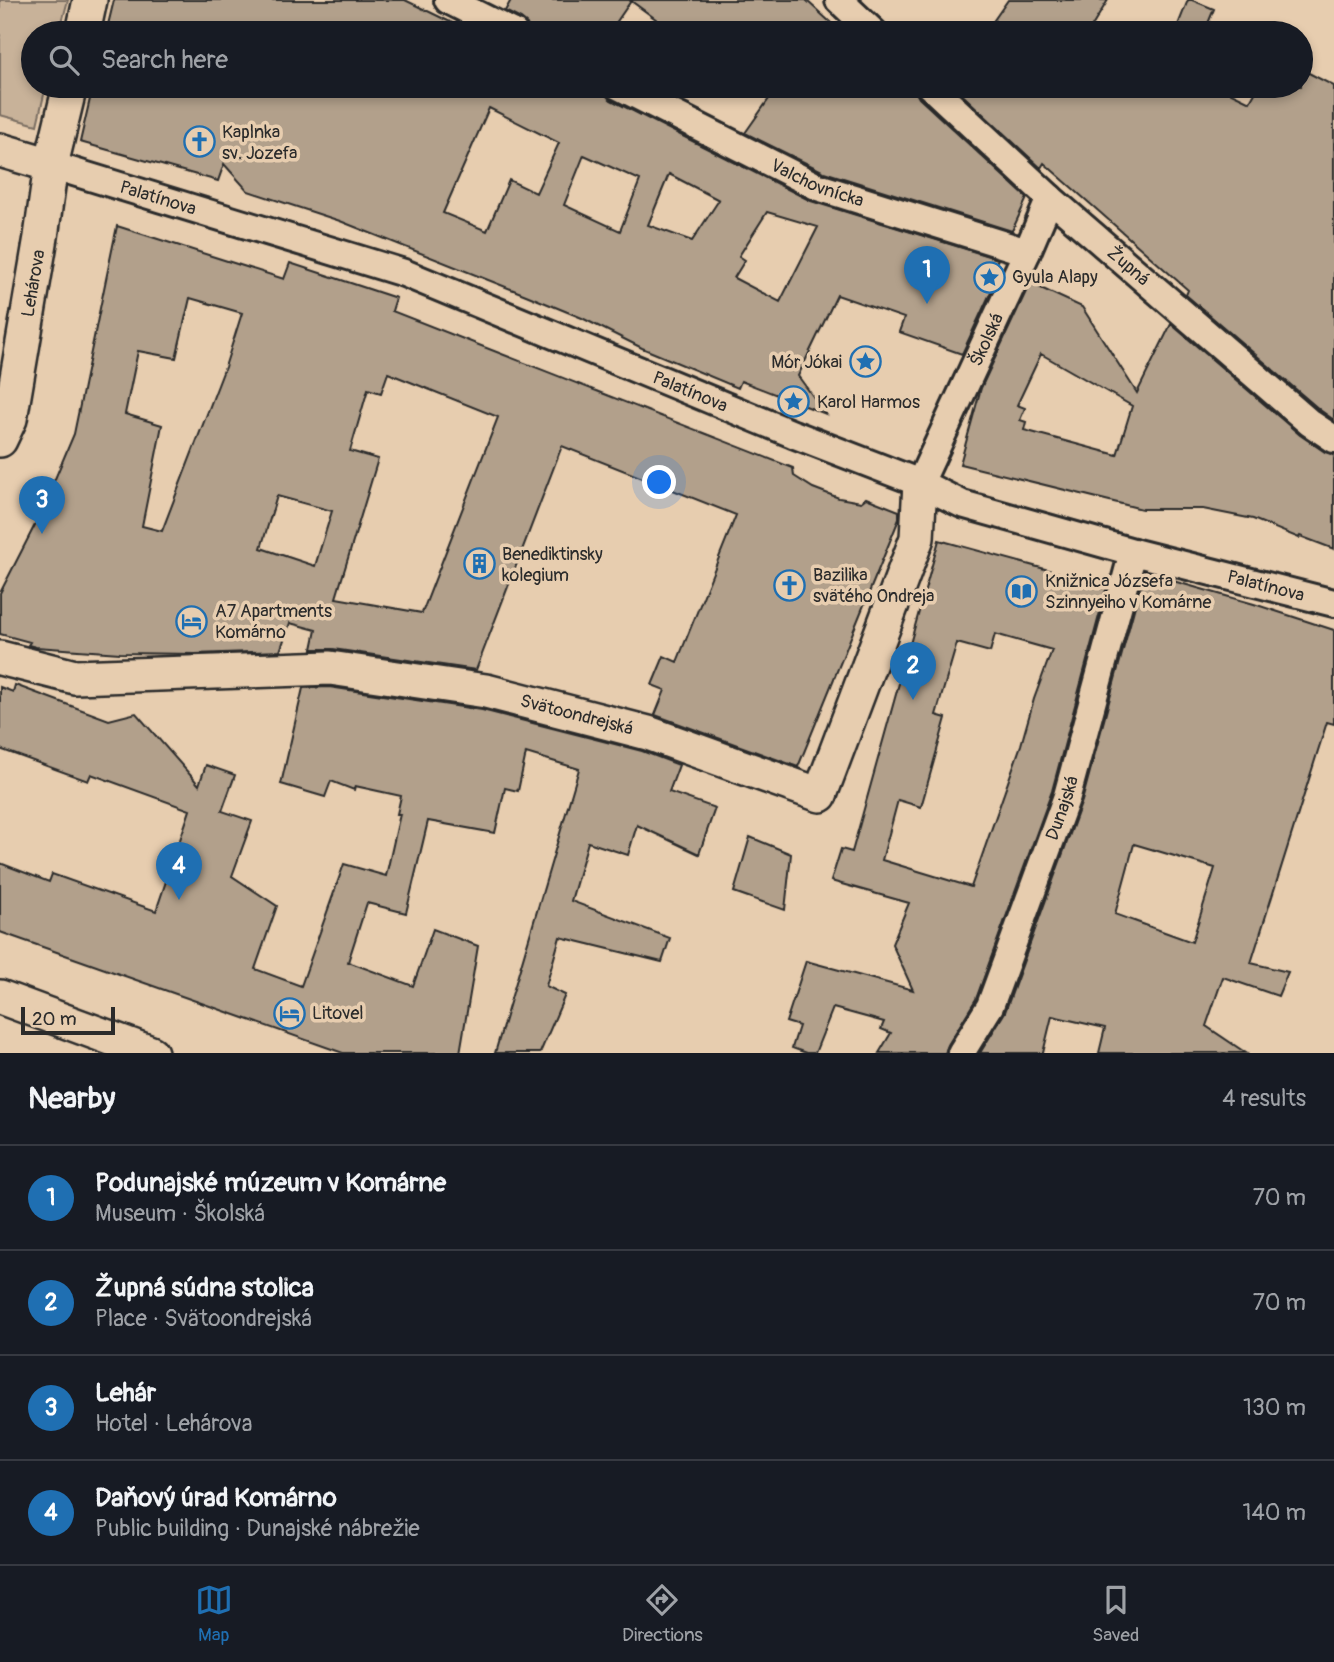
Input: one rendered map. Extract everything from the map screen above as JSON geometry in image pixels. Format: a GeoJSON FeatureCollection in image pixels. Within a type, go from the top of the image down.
{"type":"FeatureCollection","features":[{"type":"Feature","properties":{"kind":"street"},"geometry":{"type":"LineString","coordinates":[[86,21],[90,0]]}},
{"type":"Feature","properties":{"kind":"street"},"geometry":{"type":"LineString","coordinates":[[447,0],[490,21]]}},
{"type":"Feature","properties":{"kind":"street"},"geometry":{"type":"LineString","coordinates":[[839,0],[861,21]]}},
{"type":"Feature","properties":{"kind":"street","name":"Lehárova"},"geometry":{"type":"LineString","coordinates":[[0,440],[10,419],[51,165],[67,98]]}},
{"type":"Feature","properties":{"kind":"street","name":"Valchovnícka"},"geometry":{"type":"LineString","coordinates":[[642,98],[818,187],[1027,252]]}},
{"type":"Feature","properties":{"kind":"street","name":"Župná"},"geometry":{"type":"LineString","coordinates":[[943,98],[1050,198],[1310,423],[1334,439]]}},
{"type":"Feature","properties":{"kind":"street"},"geometry":{"type":"LineString","coordinates":[[0,149],[51,165]]}},
{"type":"Feature","properties":{"kind":"street","name":"Palatínova"},"geometry":{"type":"LineString","coordinates":[[51,165],[404,272],[793,434],[920,483],[961,504],[1133,552],[1334,603]]}},
{"type":"Feature","properties":{"kind":"street","name":"Školská"},"geometry":{"type":"LineString","coordinates":[[920,483],[1050,198]]}},
{"type":"Feature","properties":{"kind":"street","name":"Svätoondrejská"},"geometry":{"type":"LineString","coordinates":[[0,658],[75,677],[330,668],[486,691],[648,733],[820,795],[917,538],[920,483]]}},
{"type":"Feature","properties":{"kind":"street","name":"Dunajská"},"geometry":{"type":"LineString","coordinates":[[961,1053],[990,1006],[1067,796],[1133,552]]}},
{"type":"Feature","properties":{"kind":"street"},"geometry":{"type":"LineString","coordinates":[[0,997],[151,1053]]}},
{"type":"Feature","properties":{"kind":"shaded area"},"geometry":{"type":"Polygon","coordinates":[[[0,0],[68,0],[62,21],[21,21],[21,98],[43,98],[37,125],[0,115],[0,0]]]}},
{"type":"Feature","properties":{"kind":"building"},"geometry":{"type":"Polygon","coordinates":[[[114,0],[405,0],[448,21],[109,21],[114,0]]]}},
{"type":"Feature","properties":{"kind":"building"},"geometry":{"type":"Polygon","coordinates":[[[511,0],[806,0],[829,21],[658,21],[631,1],[617,21],[523,21],[505,11],[511,0]]]}},
{"type":"Feature","properties":{"kind":"building"},"geometry":{"type":"Polygon","coordinates":[[[1008,0],[1108,0],[1095,21],[993,21],[1008,0]]]}},
{"type":"Feature","properties":{"kind":"building"},"geometry":{"type":"Polygon","coordinates":[[[1188,0],[1214,9],[1209,21],[1180,21],[1188,0]]]}},
{"type":"Feature","properties":{"kind":"building"},"geometry":{"type":"Polygon","coordinates":[[[1313,75],[1334,86],[1334,420],[1186,295],[1188,290],[1044,163],[1041,168],[966,98],[1242,98],[1250,102],[1252,98],[1313,98],[1313,75]]]}},
{"type":"Feature","properties":{"kind":"building"},"geometry":{"type":"Polygon","coordinates":[[[90,98],[609,98],[811,201],[998,259],[994,267],[1001,270],[962,354],[899,332],[904,318],[837,295],[798,376],[826,414],[741,381],[738,388],[526,295],[340,221],[248,191],[224,164],[218,181],[80,142],[90,98]],[[489,108],[443,213],[487,231],[509,180],[536,193],[559,143],[489,108]],[[584,155],[564,205],[620,231],[640,180],[584,155]],[[669,174],[648,225],[692,241],[719,200],[669,174]],[[767,212],[739,256],[745,260],[734,278],[780,302],[818,227],[767,212]]]}},
{"type":"Feature","properties":{"kind":"building"},"geometry":{"type":"Polygon","coordinates":[[[770,98],[919,98],[1027,198],[1012,231],[824,172],[745,133],[770,98]]]}},
{"type":"Feature","properties":{"kind":"building"},"geometry":{"type":"Polygon","coordinates":[[[117,226],[284,279],[290,263],[396,298],[392,311],[793,468],[794,476],[813,488],[839,498],[861,502],[866,498],[899,511],[899,519],[798,767],[655,715],[665,690],[652,685],[664,656],[677,662],[736,515],[562,446],[476,670],[333,649],[312,649],[316,630],[290,623],[280,651],[120,653],[36,647],[28,645],[30,642],[0,634],[0,593],[38,519],[74,434],[117,226]],[[190,298],[176,358],[138,351],[125,414],[162,425],[142,526],[162,531],[225,367],[242,313],[190,298]],[[388,373],[381,393],[368,389],[350,451],[378,459],[336,598],[422,613],[498,417],[388,373]],[[277,496],[261,548],[315,566],[332,511],[277,496]]]}},
{"type":"Feature","properties":{"kind":"building"},"geometry":{"type":"Polygon","coordinates":[[[1030,283],[1082,307],[1137,393],[1171,324],[1300,435],[1334,455],[1334,549],[1253,519],[1203,509],[1142,509],[960,464],[981,388],[1030,283]],[[1041,354],[1017,405],[1025,408],[1020,420],[1026,422],[1024,430],[1117,455],[1132,406],[1041,354]]]}},
{"type":"Feature","properties":{"kind":"building"},"geometry":{"type":"Polygon","coordinates":[[[939,540],[1107,586],[1052,791],[976,999],[945,1053],[879,1053],[891,1033],[881,1029],[884,1022],[833,1008],[815,1053],[792,1048],[799,1026],[786,1022],[806,961],[913,990],[892,944],[909,903],[831,881],[841,849],[852,852],[939,540]],[[995,634],[990,652],[957,643],[936,715],[946,718],[921,807],[898,800],[882,860],[971,887],[1052,650],[995,634]]]}},
{"type":"Feature","properties":{"kind":"building"},"geometry":{"type":"Polygon","coordinates":[[[1152,575],[1334,630],[1334,724],[1327,722],[1251,963],[1288,972],[1278,996],[1223,977],[1206,1026],[1246,1053],[1099,1053],[1105,1028],[1052,1016],[1043,1053],[980,1053],[1005,1012],[1082,801],[1142,580],[1152,575]],[[1134,844],[1115,914],[1192,942],[1215,868],[1134,844]]]}},
{"type":"Feature","properties":{"kind":"building"},"geometry":{"type":"Polygon","coordinates":[[[15,685],[109,720],[136,713],[199,785],[206,765],[235,775],[222,811],[252,821],[232,876],[277,906],[255,969],[301,986],[344,864],[386,876],[400,814],[397,814],[401,796],[355,786],[354,790],[331,781],[325,797],[281,784],[303,688],[329,687],[482,710],[642,751],[679,765],[669,792],[715,808],[699,854],[637,825],[628,855],[588,842],[571,901],[670,938],[662,962],[560,937],[546,986],[565,995],[540,1053],[495,1053],[579,769],[526,753],[518,791],[505,788],[495,833],[428,821],[406,913],[367,903],[348,962],[413,986],[433,929],[478,946],[460,1053],[343,1053],[0,932],[0,863],[49,882],[52,874],[156,911],[190,810],[91,774],[88,781],[0,749],[0,687],[13,692],[15,685]]]}},
{"type":"Feature","properties":{"kind":"building"},"geometry":{"type":"Polygon","coordinates":[[[750,837],[791,854],[785,910],[734,892],[750,837]]]}},
{"type":"Feature","properties":{"kind":"place","name":"Kaplnka sv. Jozefa"},"geometry":{"type":"Point","coordinates":[199,142]}},
{"type":"Feature","properties":{"kind":"place","name":"Gyula Alapy"},"geometry":{"type":"Point","coordinates":[989,277]}},
{"type":"Feature","properties":{"kind":"place","name":"Podunajské múzeum v Komárne"},"geometry":{"type":"Point","coordinates":[927,304]}},
{"type":"Feature","properties":{"kind":"place","name":"Mór Jókai"},"geometry":{"type":"Point","coordinates":[865,362]}},
{"type":"Feature","properties":{"kind":"place","name":"Karol Harmos"},"geometry":{"type":"Point","coordinates":[794,402]}},
{"type":"Feature","properties":{"kind":"place","name":"Lehár"},"geometry":{"type":"Point","coordinates":[42,534]}},
{"type":"Feature","properties":{"kind":"place","name":"Benediktinsky kolegium"},"geometry":{"type":"Point","coordinates":[479,564]}},
{"type":"Feature","properties":{"kind":"place","name":"Bazilika svätého Ondreja"},"geometry":{"type":"Point","coordinates":[790,585]}},
{"type":"Feature","properties":{"kind":"place","name":"Knižnica Józsefa Szinnyeiho v Komárne"},"geometry":{"type":"Point","coordinates":[1022,591]}},
{"type":"Feature","properties":{"kind":"place","name":"A7 Apartments Komárno"},"geometry":{"type":"Point","coordinates":[192,621]}},
{"type":"Feature","properties":{"kind":"place","name":"Župná súdna stolica"},"geometry":{"type":"Point","coordinates":[913,700]}},
{"type":"Feature","properties":{"kind":"place","name":"Daňový úrad Komárno"},"geometry":{"type":"Point","coordinates":[179,900]}},
{"type":"Feature","properties":{"kind":"place","name":"Litovel"},"geometry":{"type":"Point","coordinates":[289,1013]}}]}
